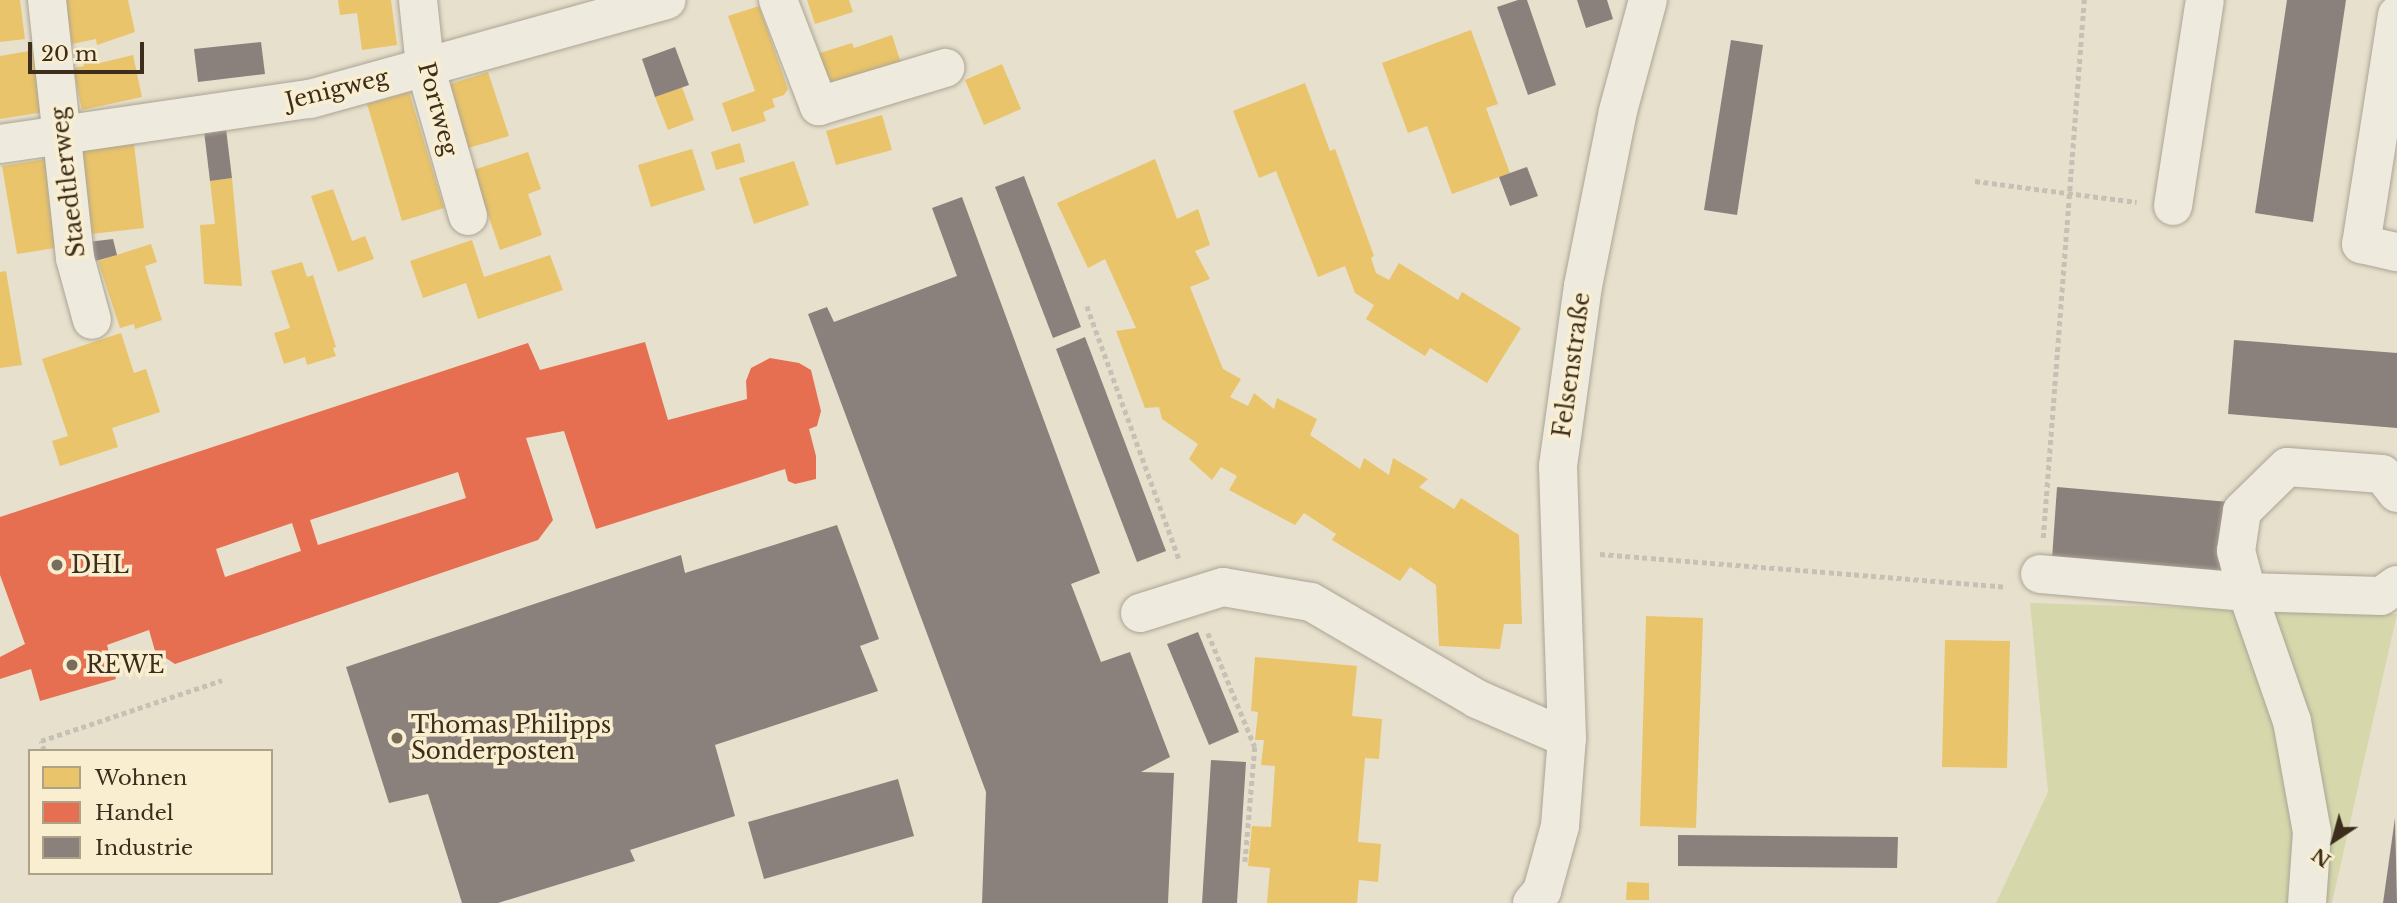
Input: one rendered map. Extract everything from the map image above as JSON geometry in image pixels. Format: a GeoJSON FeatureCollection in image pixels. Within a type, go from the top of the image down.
{"type":"FeatureCollection","features":[{"type":"Feature","properties":{"kind":"street","name":"Staedtlerweg"},"geometry":{"type":"LineString","coordinates":[[47,0],[75,258],[92,320]]}},
{"type":"Feature","properties":{"kind":"street","name":"Portweg"},"geometry":{"type":"LineString","coordinates":[[418,0],[425,66],[468,216]]}},
{"type":"Feature","properties":{"kind":"street","name":"Jenigweg"},"geometry":{"type":"LineString","coordinates":[[0,144],[310,99],[667,0]]}},
{"type":"Feature","properties":{"kind":"street"},"geometry":{"type":"LineString","coordinates":[[778,0],[819,106],[945,68]]}},
{"type":"Feature","properties":{"kind":"street","name":"Felsenstraße"},"geometry":{"type":"LineString","coordinates":[[1532,903],[1542,891],[1560,826],[1567,738],[1558,466],[1583,286],[1618,111],[1648,0]]}},
{"type":"Feature","properties":{"kind":"street"},"geometry":{"type":"LineString","coordinates":[[2173,206],[2198,1]]}},
{"type":"Feature","properties":{"kind":"street"},"geometry":{"type":"LineString","coordinates":[[2397,15],[2361,244],[2397,252]]}},
{"type":"Feature","properties":{"kind":"street"},"geometry":{"type":"LineString","coordinates":[[2307,903],[2312,832],[2292,721],[2247,592],[2236,551],[2242,511],[2287,467],[2382,474],[2397,493]]}},
{"type":"Feature","properties":{"kind":"street"},"geometry":{"type":"LineString","coordinates":[[2040,574],[2247,592],[2381,596],[2397,585]]}},
{"type":"Feature","properties":{"kind":"street"},"geometry":{"type":"LineString","coordinates":[[1140,613],[1223,587],[1311,602],[1476,699],[1567,738]]}},
{"type":"Feature","properties":{"kind":"path"},"geometry":{"type":"LineString","coordinates":[[1560,551],[2020,588],[2040,574],[2084,0]]}},
{"type":"Feature","properties":{"kind":"path"},"geometry":{"type":"LineString","coordinates":[[1975,181],[2173,206]]}},
{"type":"Feature","properties":{"kind":"path"},"geometry":{"type":"LineString","coordinates":[[43,749],[41,741],[222,680]]}},
{"type":"Feature","properties":{"kind":"green space"},"geometry":{"type":"Polygon","coordinates":[[[2030,603],[2397,614],[2332,903],[1996,903],[2048,792],[2030,603]]]}},
{"type":"Feature","properties":{"kind":"building: Wohnen"},"geometry":{"type":"Polygon","coordinates":[[[0,0],[20,0],[25,39],[0,42],[0,0]]]}},
{"type":"Feature","properties":{"kind":"building: Wohnen"},"geometry":{"type":"Polygon","coordinates":[[[64,0],[128,0],[135,32],[97,45],[96,39],[72,44],[64,0]]]}},
{"type":"Feature","properties":{"kind":"building: Wohnen"},"geometry":{"type":"Polygon","coordinates":[[[338,0],[391,0],[397,45],[362,50],[357,13],[340,15],[338,0]]]}},
{"type":"Feature","properties":{"kind":"building: Wohnen"},"geometry":{"type":"Polygon","coordinates":[[[807,0],[849,0],[853,12],[815,24],[807,0]]]}},
{"type":"Feature","properties":{"kind":"building: Wohnen"},"geometry":{"type":"Polygon","coordinates":[[[759,6],[788,89],[784,95],[772,99],[775,107],[763,112],[766,121],[732,132],[722,103],[755,91],[728,16],[759,6]]]}},
{"type":"Feature","properties":{"kind":"building: Wohnen"},"geometry":{"type":"Polygon","coordinates":[[[1471,30],[1498,104],[1486,108],[1510,173],[1452,194],[1427,126],[1408,133],[1382,63],[1471,30]]]}},
{"type":"Feature","properties":{"kind":"building: Wohnen"},"geometry":{"type":"Polygon","coordinates":[[[892,35],[901,63],[828,86],[817,54],[852,43],[854,48],[892,35]]]}},
{"type":"Feature","properties":{"kind":"building: Wohnen"},"geometry":{"type":"Polygon","coordinates":[[[35,50],[44,112],[0,119],[0,56],[35,50]]]}},
{"type":"Feature","properties":{"kind":"building: Wohnen"},"geometry":{"type":"Polygon","coordinates":[[[133,55],[142,97],[82,110],[73,68],[84,66],[83,59],[98,56],[100,63],[133,55]]]}},
{"type":"Feature","properties":{"kind":"building: Wohnen"},"geometry":{"type":"Polygon","coordinates":[[[1002,64],[1021,109],[984,125],[965,80],[1002,64]]]}},
{"type":"Feature","properties":{"kind":"building: Wohnen"},"geometry":{"type":"Polygon","coordinates":[[[488,72],[509,136],[465,149],[444,86],[488,72]]]}},
{"type":"Feature","properties":{"kind":"building: Wohnen"},"geometry":{"type":"Polygon","coordinates":[[[1305,83],[1330,151],[1335,149],[1374,256],[1371,258],[1376,273],[1389,280],[1399,263],[1458,300],[1462,292],[1521,328],[1487,383],[1430,348],[1425,356],[1366,319],[1374,305],[1355,293],[1345,266],[1318,277],[1276,171],[1259,178],[1233,111],[1305,83]]]}},
{"type":"Feature","properties":{"kind":"building: Wohnen"},"geometry":{"type":"Polygon","coordinates":[[[682,87],[694,120],[668,130],[655,97],[682,87]]]}},
{"type":"Feature","properties":{"kind":"building: Wohnen"},"geometry":{"type":"Polygon","coordinates":[[[409,92],[444,208],[402,221],[367,104],[409,92]]]}},
{"type":"Feature","properties":{"kind":"building: Wohnen"},"geometry":{"type":"Polygon","coordinates":[[[882,115],[892,150],[836,165],[826,131],[882,115]]]}},
{"type":"Feature","properties":{"kind":"building: Wohnen"},"geometry":{"type":"Polygon","coordinates":[[[740,143],[745,162],[716,170],[711,152],[740,143]]]}},
{"type":"Feature","properties":{"kind":"building: Wohnen"},"geometry":{"type":"Polygon","coordinates":[[[134,144],[144,228],[91,234],[81,150],[134,144]]]}},
{"type":"Feature","properties":{"kind":"building: Wohnen"},"geometry":{"type":"Polygon","coordinates":[[[692,149],[705,190],[651,207],[638,165],[692,149]]]}},
{"type":"Feature","properties":{"kind":"building: Wohnen"},"geometry":{"type":"Polygon","coordinates":[[[528,152],[541,189],[528,194],[542,235],[500,250],[473,170],[528,152]]]}},
{"type":"Feature","properties":{"kind":"building: Wohnen"},"geometry":{"type":"Polygon","coordinates":[[[46,159],[61,247],[17,254],[2,166],[46,159]]]}},
{"type":"Feature","properties":{"kind":"building: Wohnen"},"geometry":{"type":"Polygon","coordinates":[[[1155,159],[1177,219],[1198,209],[1210,245],[1195,251],[1210,279],[1190,287],[1223,369],[1241,379],[1230,397],[1248,406],[1254,393],[1274,409],[1277,398],[1317,419],[1310,435],[1360,469],[1364,458],[1389,475],[1393,458],[1428,479],[1419,487],[1454,509],[1461,498],[1519,535],[1522,624],[1504,624],[1500,649],[1439,646],[1436,585],[1410,567],[1400,581],[1332,540],[1336,534],[1304,513],[1295,525],[1229,490],[1237,476],[1221,467],[1212,480],[1189,459],[1198,444],[1162,419],[1159,407],[1145,408],[1116,331],[1136,328],[1105,259],[1088,268],[1057,203],[1155,159]]]}},
{"type":"Feature","properties":{"kind":"building: Wohnen"},"geometry":{"type":"Polygon","coordinates":[[[794,161],[809,205],[754,224],[739,178],[794,161]]]}},
{"type":"Feature","properties":{"kind":"building: Wohnen"},"geometry":{"type":"Polygon","coordinates":[[[232,178],[242,286],[204,284],[200,225],[215,224],[210,181],[232,178]]]}},
{"type":"Feature","properties":{"kind":"building: Wohnen"},"geometry":{"type":"Polygon","coordinates":[[[333,189],[352,241],[365,236],[374,259],[338,272],[311,196],[333,189]]]}},
{"type":"Feature","properties":{"kind":"building: Wohnen"},"geometry":{"type":"Polygon","coordinates":[[[472,240],[484,277],[550,255],[563,290],[478,319],[466,283],[423,298],[410,261],[472,240]]]}},
{"type":"Feature","properties":{"kind":"building: Wohnen"},"geometry":{"type":"Polygon","coordinates":[[[151,244],[157,262],[145,266],[162,320],[135,329],[134,324],[120,328],[98,261],[151,244]]]}},
{"type":"Feature","properties":{"kind":"building: Wohnen"},"geometry":{"type":"Polygon","coordinates":[[[302,262],[307,277],[313,275],[336,347],[333,348],[336,356],[307,365],[305,357],[284,364],[274,333],[290,328],[271,271],[302,262]]]}},
{"type":"Feature","properties":{"kind":"building: Wohnen"},"geometry":{"type":"Polygon","coordinates":[[[6,271],[22,365],[0,368],[0,272],[6,271]]]}},
{"type":"Feature","properties":{"kind":"building: Wohnen"},"geometry":{"type":"Polygon","coordinates":[[[121,333],[134,373],[146,369],[160,412],[112,428],[118,447],[60,466],[52,441],[68,436],[42,359],[121,333]]]}},
{"type":"Feature","properties":{"kind":"building: Wohnen"},"geometry":{"type":"Polygon","coordinates":[[[1646,616],[1703,618],[1696,828],[1640,826],[1646,616]]]}},
{"type":"Feature","properties":{"kind":"building: Wohnen"},"geometry":{"type":"Polygon","coordinates":[[[1945,640],[2010,641],[2007,768],[1942,767],[1945,640]]]}},
{"type":"Feature","properties":{"kind":"building: Wohnen"},"geometry":{"type":"Polygon","coordinates":[[[1255,657],[1357,666],[1352,716],[1382,719],[1379,759],[1365,758],[1358,842],[1381,844],[1378,882],[1359,880],[1357,903],[1267,903],[1270,868],[1248,866],[1252,826],[1271,827],[1275,766],[1261,765],[1264,740],[1255,740],[1258,712],[1251,711],[1255,657]]]}},
{"type":"Feature","properties":{"kind":"building: Wohnen"},"geometry":{"type":"Polygon","coordinates":[[[1627,882],[1649,883],[1649,900],[1626,900],[1627,882]]]}},
{"type":"Feature","properties":{"kind":"building: Handel"},"geometry":{"type":"Polygon","coordinates":[[[645,342],[668,420],[747,399],[746,381],[751,368],[770,358],[799,363],[811,370],[821,411],[817,426],[809,429],[816,456],[816,479],[795,484],[788,481],[785,469],[596,529],[564,431],[526,438],[553,520],[538,540],[175,664],[155,651],[149,630],[107,645],[116,679],[40,701],[31,669],[0,679],[0,657],[25,644],[0,575],[0,517],[528,343],[540,370],[645,342]],[[458,472],[310,520],[318,545],[466,498],[458,472]],[[292,523],[216,549],[225,577],[301,551],[292,523]]]}},
{"type":"Feature","properties":{"kind":"building: Industrie"},"geometry":{"type":"Polygon","coordinates":[[[1527,0],[1556,85],[1528,95],[1497,7],[1527,0]]]}},
{"type":"Feature","properties":{"kind":"building: Industrie"},"geometry":{"type":"Polygon","coordinates":[[[1577,0],[1607,0],[1613,19],[1586,28],[1577,0]]]}},
{"type":"Feature","properties":{"kind":"building: Industrie"},"geometry":{"type":"Polygon","coordinates":[[[2287,0],[2346,0],[2313,222],[2255,213],[2287,0]]]}},
{"type":"Feature","properties":{"kind":"building: Industrie"},"geometry":{"type":"Polygon","coordinates":[[[1731,40],[1763,45],[1737,215],[1704,210],[1731,40]]]}},
{"type":"Feature","properties":{"kind":"building: Industrie"},"geometry":{"type":"Polygon","coordinates":[[[261,42],[265,74],[198,82],[194,49],[261,42]]]}},
{"type":"Feature","properties":{"kind":"building: Industrie"},"geometry":{"type":"Polygon","coordinates":[[[675,47],[689,85],[655,97],[642,59],[675,47]]]}},
{"type":"Feature","properties":{"kind":"building: Industrie"},"geometry":{"type":"Polygon","coordinates":[[[226,129],[232,178],[210,181],[204,131],[226,129]]]}},
{"type":"Feature","properties":{"kind":"building: Industrie"},"geometry":{"type":"Polygon","coordinates":[[[1527,167],[1538,196],[1510,206],[1499,177],[1527,167]]]}},
{"type":"Feature","properties":{"kind":"building: Industrie"},"geometry":{"type":"Polygon","coordinates":[[[1024,176],[1081,327],[1053,338],[995,187],[1024,176]]]}},
{"type":"Feature","properties":{"kind":"building: Industrie"},"geometry":{"type":"Polygon","coordinates":[[[962,197],[1100,573],[1071,584],[1101,662],[1130,652],[1170,757],[1141,772],[1174,773],[1168,903],[982,903],[986,792],[808,314],[827,307],[834,322],[957,276],[932,208],[962,197]]]}},
{"type":"Feature","properties":{"kind":"building: Industrie"},"geometry":{"type":"Polygon","coordinates":[[[113,239],[117,255],[92,262],[88,242],[113,239]]]}},
{"type":"Feature","properties":{"kind":"building: Industrie"},"geometry":{"type":"Polygon","coordinates":[[[1085,337],[1166,551],[1137,562],[1056,349],[1085,337]]]}},
{"type":"Feature","properties":{"kind":"building: Industrie"},"geometry":{"type":"Polygon","coordinates":[[[2234,340],[2397,353],[2397,428],[2228,414],[2234,340]]]}},
{"type":"Feature","properties":{"kind":"building: Industrie"},"geometry":{"type":"Polygon","coordinates":[[[2057,487],[2229,502],[2223,574],[2052,559],[2057,487]]]}},
{"type":"Feature","properties":{"kind":"building: Industrie"},"geometry":{"type":"Polygon","coordinates":[[[837,525],[879,639],[860,646],[878,691],[715,745],[735,816],[630,850],[635,861],[498,903],[462,903],[428,794],[389,803],[346,667],[681,555],[685,573],[837,525]]]}},
{"type":"Feature","properties":{"kind":"building: Industrie"},"geometry":{"type":"Polygon","coordinates":[[[1198,632],[1239,732],[1209,745],[1167,644],[1198,632]]]}},
{"type":"Feature","properties":{"kind":"building: Industrie"},"geometry":{"type":"Polygon","coordinates":[[[1211,760],[1246,762],[1237,903],[1202,903],[1211,760]]]}},
{"type":"Feature","properties":{"kind":"building: Industrie"},"geometry":{"type":"Polygon","coordinates":[[[898,779],[914,836],[764,879],[748,822],[898,779]]]}},
{"type":"Feature","properties":{"kind":"building: Industrie"},"geometry":{"type":"Polygon","coordinates":[[[2395,818],[2397,903],[2383,903],[2395,818]]]}},
{"type":"Feature","properties":{"kind":"building: Industrie"},"geometry":{"type":"Polygon","coordinates":[[[1678,835],[1898,837],[1897,868],[1678,866],[1678,835]]]}},
{"type":"Feature","properties":{"kind":"place","name":"DHL"},"geometry":{"type":"Point","coordinates":[57,565]}},
{"type":"Feature","properties":{"kind":"place","name":"REWE"},"geometry":{"type":"Point","coordinates":[72,665]}},
{"type":"Feature","properties":{"kind":"place","name":"Thomas Philipps Sonderposten"},"geometry":{"type":"Point","coordinates":[397,738]}}]}
